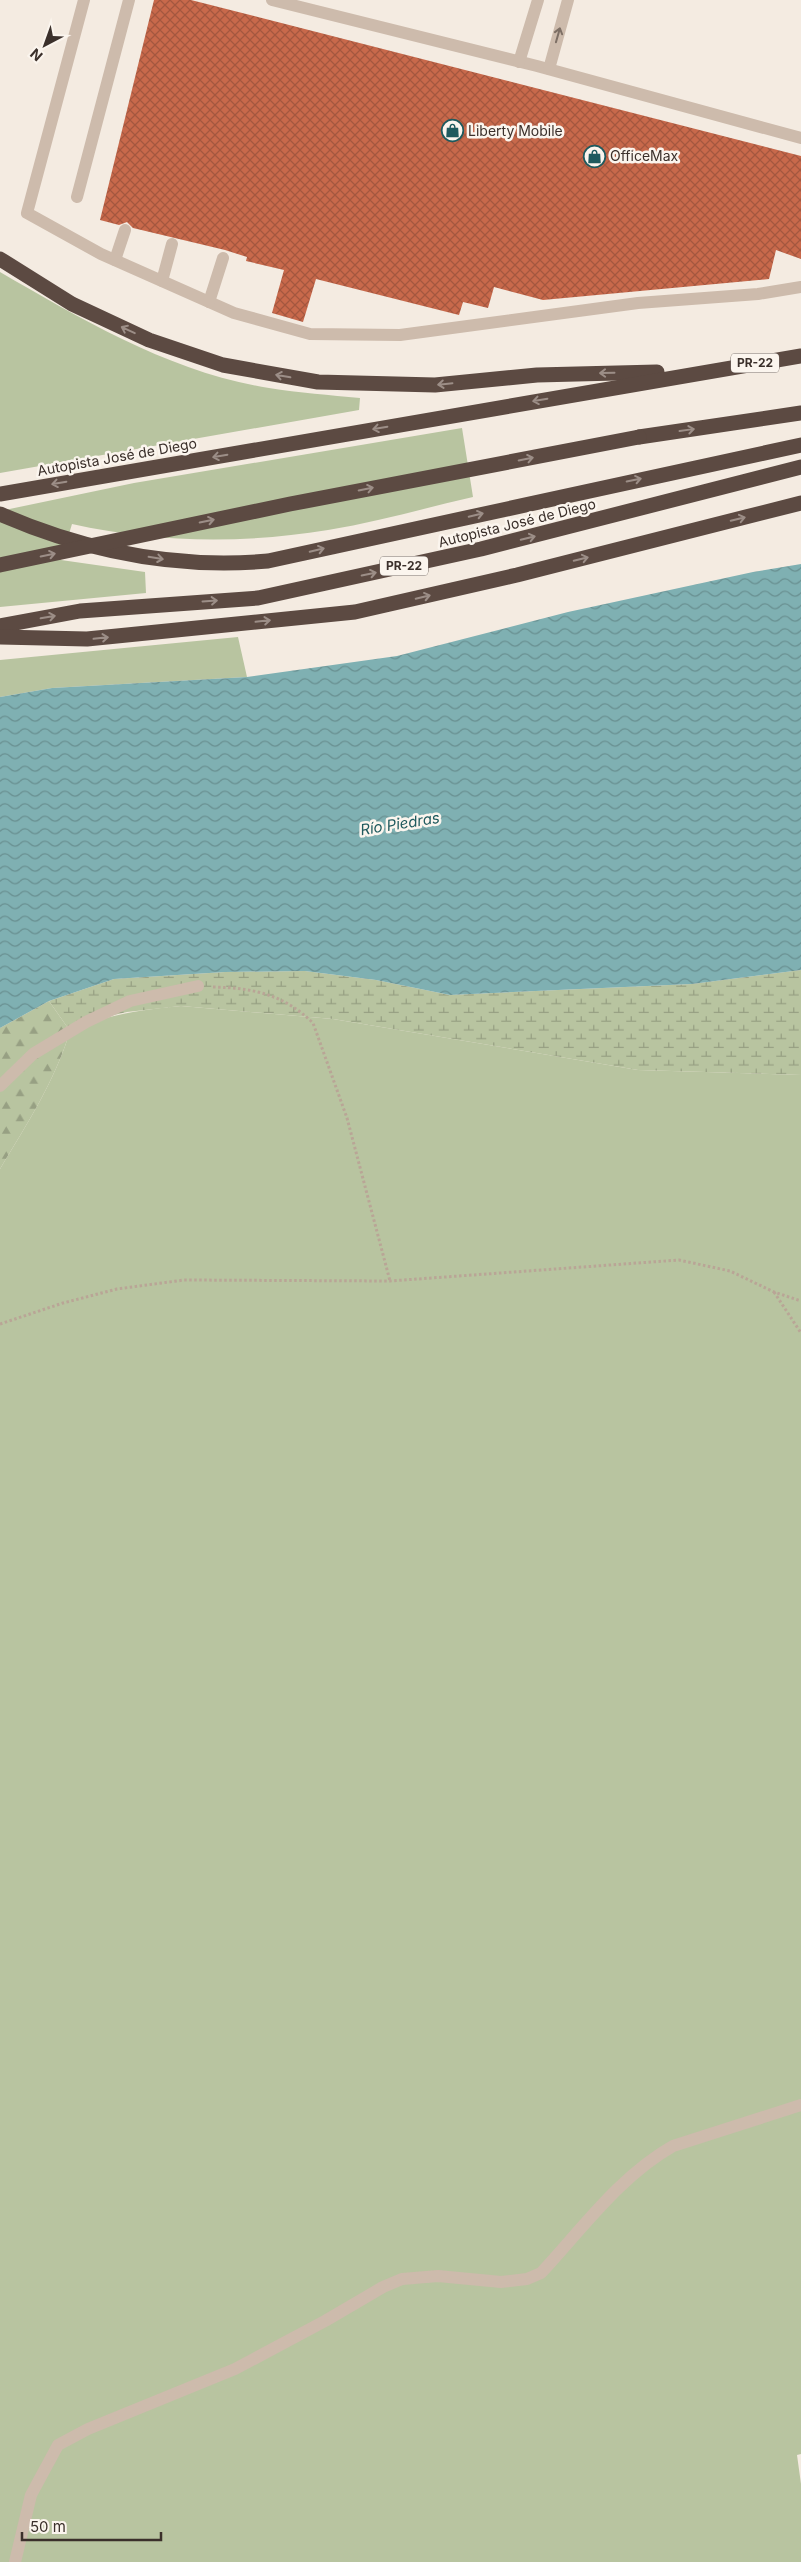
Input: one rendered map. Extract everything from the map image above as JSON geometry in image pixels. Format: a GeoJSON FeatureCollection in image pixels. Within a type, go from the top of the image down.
{"type":"FeatureCollection","features":[{"type":"Feature","properties":{"kind":"highway"},"geometry":{"type":"LineString","coordinates":[[0,259],[72,304],[149,340],[223,366],[318,382],[435,385],[537,375],[708,371]]}},
{"type":"Feature","properties":{"kind":"highway","name":"Autopista José de Diego"},"geometry":{"type":"LineString","coordinates":[[0,494],[801,356]]}},
{"type":"Feature","properties":{"kind":"highway"},"geometry":{"type":"LineString","coordinates":[[0,565],[290,504],[639,437],[801,413]]}},
{"type":"Feature","properties":{"kind":"highway"},"geometry":{"type":"LineString","coordinates":[[0,514],[44,534],[108,551],[170,561],[232,564],[268,561],[801,445]]}},
{"type":"Feature","properties":{"kind":"highway","name":"Autopista José de Diego"},"geometry":{"type":"LineString","coordinates":[[0,626],[80,611],[258,598],[481,550],[801,467]]}},
{"type":"Feature","properties":{"kind":"highway"},"geometry":{"type":"LineString","coordinates":[[0,637],[87,639],[355,612],[517,576],[801,504]]}},
{"type":"Feature","properties":{"kind":"street"},"geometry":{"type":"LineString","coordinates":[[84,0],[26,213],[115,260],[234,313],[310,334],[400,335],[638,303],[758,294],[801,287]]}},
{"type":"Feature","properties":{"kind":"street"},"geometry":{"type":"LineString","coordinates":[[77,197],[129,0]]}},
{"type":"Feature","properties":{"kind":"street"},"geometry":{"type":"LineString","coordinates":[[272,0],[548,69],[801,138]]}},
{"type":"Feature","properties":{"kind":"street"},"geometry":{"type":"LineString","coordinates":[[519,62],[538,0]]}},
{"type":"Feature","properties":{"kind":"street"},"geometry":{"type":"LineString","coordinates":[[548,69],[568,0]]}},
{"type":"Feature","properties":{"kind":"street"},"geometry":{"type":"LineString","coordinates":[[115,260],[125,230]]}},
{"type":"Feature","properties":{"kind":"street"},"geometry":{"type":"LineString","coordinates":[[162,281],[172,244]]}},
{"type":"Feature","properties":{"kind":"street"},"geometry":{"type":"LineString","coordinates":[[209,302],[223,258]]}},
{"type":"Feature","properties":{"kind":"street"},"geometry":{"type":"LineString","coordinates":[[0,1086],[33,1054],[86,1022],[130,1002],[198,986]]}},
{"type":"Feature","properties":{"kind":"street"},"geometry":{"type":"LineString","coordinates":[[15,2562],[31,2495],[58,2445],[88,2429],[235,2369],[325,2321],[383,2286],[402,2280],[438,2276],[501,2282],[527,2279],[540,2273],[609,2198],[654,2156],[673,2146],[801,2105]]}},
{"type":"Feature","properties":{"kind":"path"},"geometry":{"type":"LineString","coordinates":[[198,986],[247,988],[278,998],[302,1013],[313,1023],[347,1118],[390,1281]]}},
{"type":"Feature","properties":{"kind":"path"},"geometry":{"type":"LineString","coordinates":[[0,1324],[117,1289],[184,1280],[390,1281],[679,1260],[730,1271],[774,1292],[801,1301]]}},
{"type":"Feature","properties":{"kind":"path"},"geometry":{"type":"LineString","coordinates":[[774,1292],[801,1333]]}},
{"type":"Feature","properties":{"kind":"green space"},"geometry":{"type":"Polygon","coordinates":[[[0,272],[96,326],[163,357],[233,381],[280,390],[360,398],[359,410],[0,473],[0,272]]]}},
{"type":"Feature","properties":{"kind":"green space"},"geometry":{"type":"Polygon","coordinates":[[[462,428],[473,497],[346,527],[264,538],[168,538],[136,535],[72,524],[61,560],[145,572],[146,593],[0,607],[0,511],[134,483],[462,428]]]}},
{"type":"Feature","properties":{"kind":"green space"},"geometry":{"type":"Polygon","coordinates":[[[238,637],[247,677],[52,688],[0,697],[0,660],[238,637]]]}},
{"type":"Feature","properties":{"kind":"green space"},"geometry":{"type":"Polygon","coordinates":[[[801,970],[801,1075],[638,1070],[333,1019],[181,1006],[127,1012],[97,1019],[70,1031],[49,1001],[114,979],[225,972],[305,971],[376,980],[450,995],[692,984],[801,970]]]}},
{"type":"Feature","properties":{"kind":"green space"},"geometry":{"type":"Polygon","coordinates":[[[49,1001],[70,1031],[57,1067],[48,1085],[0,1169],[0,1028],[49,1001]]]}},
{"type":"Feature","properties":{"kind":"green space"},"geometry":{"type":"Polygon","coordinates":[[[181,1006],[333,1019],[638,1070],[801,1075],[801,2454],[797,2455],[801,2484],[801,2562],[0,2562],[0,1169],[48,1085],[57,1067],[70,1031],[98,1020],[124,1014],[181,1006]]]}},
{"type":"Feature","properties":{"kind":"water","name":"Río Piedras"},"geometry":{"type":"Polygon","coordinates":[[[801,564],[801,970],[692,984],[450,995],[376,980],[305,971],[225,972],[114,979],[49,1001],[0,1028],[0,697],[52,688],[247,677],[397,656],[568,612],[753,572],[801,564]]]}},
{"type":"Feature","properties":{"kind":"building"},"geometry":{"type":"Polygon","coordinates":[[[154,0],[191,0],[801,156],[801,259],[776,250],[769,279],[543,300],[494,287],[488,308],[463,302],[459,315],[316,279],[303,322],[272,313],[284,270],[246,261],[247,257],[225,250],[133,228],[127,222],[119,225],[100,220],[154,0]]]}},
{"type":"Feature","properties":{"kind":"place","name":"Liberty Mobile"},"geometry":{"type":"Point","coordinates":[452,131]}},
{"type":"Feature","properties":{"kind":"place","name":"OfficeMax"},"geometry":{"type":"Point","coordinates":[594,156]}}]}
